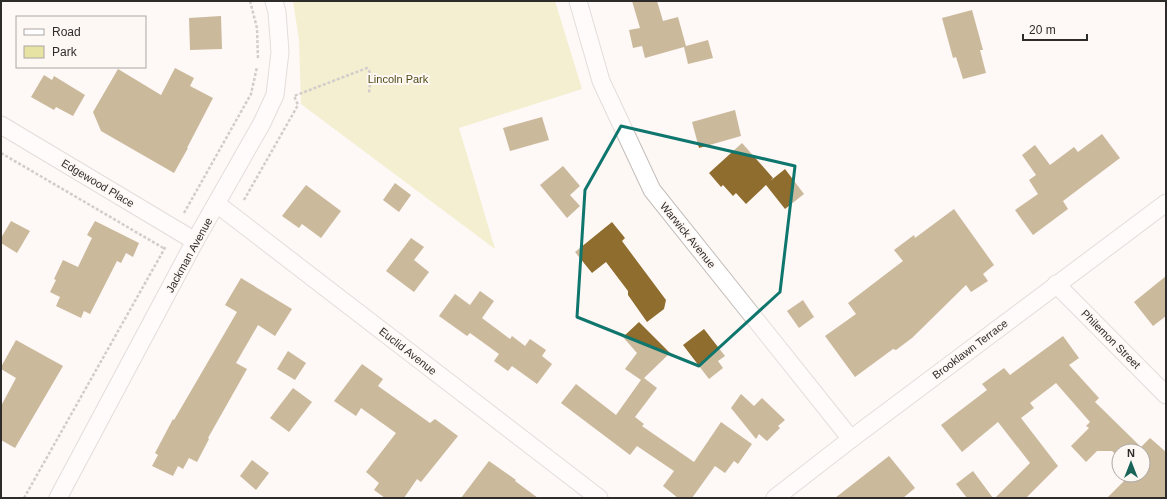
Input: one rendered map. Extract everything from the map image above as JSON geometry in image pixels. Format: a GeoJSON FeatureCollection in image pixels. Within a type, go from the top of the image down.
{"type":"FeatureCollection","features":[{"type":"Feature","properties":{"kind":"street","name":"Jackman Avenue"},"geometry":{"type":"LineString","coordinates":[[58,498],[195,242],[262,123],[275,95],[280,52],[277,12],[274,1]]}},
{"type":"Feature","properties":{"kind":"street","name":"Warwick Avenue"},"geometry":{"type":"LineString","coordinates":[[578,1],[601,82],[652,190],[851,439]]}},
{"type":"Feature","properties":{"kind":"street","name":"Edgewood Place"},"geometry":{"type":"LineString","coordinates":[[1,125],[195,242]]}},
{"type":"Feature","properties":{"kind":"street","name":"Brooklawn Terrace"},"geometry":{"type":"LineString","coordinates":[[775,498],[1166,202]]}},
{"type":"Feature","properties":{"kind":"street","name":"Euclid Avenue"},"geometry":{"type":"LineString","coordinates":[[217,204],[599,498]]}},
{"type":"Feature","properties":{"kind":"street","name":"Philemon Street"},"geometry":{"type":"LineString","coordinates":[[1056,284],[1166,395]]}},
{"type":"Feature","properties":{"kind":"path"},"geometry":{"type":"LineString","coordinates":[[24,498],[251,94],[258,62],[256,28],[250,1]]}},
{"type":"Feature","properties":{"kind":"path"},"geometry":{"type":"LineString","coordinates":[[236,218],[239,209],[298,105],[294,96],[367,68],[371,74],[369,92]]}},
{"type":"Feature","properties":{"kind":"path"},"geometry":{"type":"LineString","coordinates":[[1,153],[164,249]]}},
{"type":"Feature","properties":{"kind":"highlighted area"},"geometry":{"type":"Polygon","coordinates":[[[621,126],[795,166],[780,292],[699,366],[577,317],[585,190],[621,126]]]}},
{"type":"Feature","properties":{"kind":"green space","name":"Lincoln Park"},"geometry":{"type":"Polygon","coordinates":[[[293,1],[555,1],[582,89],[459,128],[495,249],[301,104],[299,40],[293,1]]]}},
{"type":"Feature","properties":{"kind":"building"},"geometry":{"type":"Polygon","coordinates":[[[632,1],[657,1],[663,21],[678,17],[686,46],[708,40],[713,58],[688,64],[684,47],[645,58],[642,46],[633,48],[629,30],[640,28],[632,1]]]}},
{"type":"Feature","properties":{"kind":"building"},"geometry":{"type":"Polygon","coordinates":[[[972,10],[983,50],[980,50],[986,73],[963,79],[956,57],[953,58],[942,18],[972,10]]]}},
{"type":"Feature","properties":{"kind":"building"},"geometry":{"type":"Polygon","coordinates":[[[221,16],[222,49],[190,50],[189,18],[221,16]]]}},
{"type":"Feature","properties":{"kind":"building"},"geometry":{"type":"Polygon","coordinates":[[[175,68],[194,78],[190,86],[213,98],[174,173],[101,131],[93,112],[118,69],[161,95],[175,68]]]}},
{"type":"Feature","properties":{"kind":"building"},"geometry":{"type":"Polygon","coordinates":[[[44,75],[52,80],[54,76],[85,95],[73,116],[56,107],[54,110],[31,97],[44,75]]]}},
{"type":"Feature","properties":{"kind":"building"},"geometry":{"type":"Polygon","coordinates":[[[735,110],[741,136],[699,148],[692,122],[735,110]]]}},
{"type":"Feature","properties":{"kind":"building"},"geometry":{"type":"Polygon","coordinates":[[[542,117],[549,140],[510,151],[503,128],[542,117]]]}},
{"type":"Feature","properties":{"kind":"building"},"geometry":{"type":"Polygon","coordinates":[[[1102,134],[1120,158],[1063,201],[1068,209],[1033,235],[1015,210],[1038,194],[1029,180],[1036,175],[1022,155],[1035,145],[1050,165],[1074,147],[1078,152],[1102,134]]]}},
{"type":"Feature","properties":{"kind":"building"},"geometry":{"type":"Polygon","coordinates":[[[742,143],[773,178],[770,181],[785,169],[804,194],[785,209],[766,185],[746,204],[736,193],[733,196],[723,185],[721,187],[709,173],[742,143]]]}},
{"type":"Feature","properties":{"kind":"building"},"geometry":{"type":"Polygon","coordinates":[[[563,166],[580,186],[570,195],[580,206],[567,218],[540,185],[563,166]]]}},
{"type":"Feature","properties":{"kind":"building"},"geometry":{"type":"Polygon","coordinates":[[[395,183],[411,195],[399,212],[383,200],[395,183]]]}},
{"type":"Feature","properties":{"kind":"building"},"geometry":{"type":"Polygon","coordinates":[[[306,185],[341,211],[321,238],[302,224],[299,228],[282,216],[306,185]]]}},
{"type":"Feature","properties":{"kind":"building"},"geometry":{"type":"Polygon","coordinates":[[[954,209],[994,265],[983,274],[988,281],[971,292],[966,285],[912,338],[896,350],[893,349],[855,377],[825,336],[856,314],[848,303],[903,261],[894,250],[914,235],[915,238],[954,209]]]}},
{"type":"Feature","properties":{"kind":"building"},"geometry":{"type":"Polygon","coordinates":[[[11,221],[30,231],[17,253],[1,243],[1,238],[11,221]]]}},
{"type":"Feature","properties":{"kind":"building"},"geometry":{"type":"Polygon","coordinates":[[[95,221],[139,243],[133,257],[126,253],[121,263],[117,261],[90,314],[84,311],[81,318],[56,306],[60,297],[50,292],[63,260],[78,267],[92,238],[87,235],[95,221]]]}},
{"type":"Feature","properties":{"kind":"building"},"geometry":{"type":"Polygon","coordinates":[[[612,222],[625,238],[622,241],[666,300],[664,309],[647,322],[628,295],[628,291],[606,262],[592,273],[575,252],[612,222]]]}},
{"type":"Feature","properties":{"kind":"building"},"geometry":{"type":"Polygon","coordinates":[[[411,238],[424,247],[414,260],[429,272],[414,292],[386,271],[411,238]]]}},
{"type":"Feature","properties":{"kind":"building"},"geometry":{"type":"Polygon","coordinates":[[[1166,276],[1166,316],[1153,326],[1134,302],[1166,276]]]}},
{"type":"Feature","properties":{"kind":"building"},"geometry":{"type":"Polygon","coordinates":[[[241,278],[292,309],[275,336],[258,325],[236,363],[247,369],[208,438],[209,439],[197,462],[189,458],[183,469],[178,466],[173,476],[152,466],[158,455],[155,453],[173,419],[174,420],[237,312],[225,305],[241,278]]]}},
{"type":"Feature","properties":{"kind":"building"},"geometry":{"type":"Polygon","coordinates":[[[480,291],[494,301],[482,318],[510,339],[512,336],[525,346],[530,339],[546,350],[542,356],[552,364],[537,384],[512,366],[508,371],[494,361],[499,354],[470,333],[467,336],[439,316],[455,294],[470,305],[480,291]]]}},
{"type":"Feature","properties":{"kind":"building"},"geometry":{"type":"Polygon","coordinates":[[[803,300],[814,317],[799,328],[787,311],[803,300]]]}},
{"type":"Feature","properties":{"kind":"building"},"geometry":{"type":"Polygon","coordinates":[[[639,322],[670,353],[644,378],[657,388],[635,417],[644,424],[642,426],[694,462],[721,422],[752,444],[738,464],[734,461],[725,473],[715,466],[692,498],[678,498],[663,486],[674,471],[637,446],[630,455],[561,403],[576,384],[616,415],[641,380],[625,369],[637,353],[623,337],[639,322]]]}},
{"type":"Feature","properties":{"kind":"building"},"geometry":{"type":"Polygon","coordinates":[[[704,329],[725,356],[718,361],[723,368],[709,379],[683,345],[704,329]]]}},
{"type":"Feature","properties":{"kind":"building"},"geometry":{"type":"Polygon","coordinates":[[[1063,336],[1079,358],[1069,365],[1099,398],[1095,402],[1137,443],[1111,443],[1111,451],[1097,451],[1086,462],[1071,446],[1089,428],[1086,426],[1090,422],[1056,383],[1030,403],[1034,408],[1021,418],[1058,466],[1026,498],[995,498],[1030,463],[998,422],[962,452],[941,425],[987,390],[982,384],[1004,368],[1010,375],[1063,336]]]}},
{"type":"Feature","properties":{"kind":"building"},"geometry":{"type":"Polygon","coordinates":[[[16,340],[63,366],[15,448],[1,440],[1,406],[16,378],[1,369],[1,367],[16,340]]]}},
{"type":"Feature","properties":{"kind":"building"},"geometry":{"type":"Polygon","coordinates":[[[288,351],[306,363],[295,380],[277,369],[288,351]]]}},
{"type":"Feature","properties":{"kind":"building"},"geometry":{"type":"Polygon","coordinates":[[[362,364],[383,379],[378,386],[430,423],[435,419],[458,436],[421,482],[417,479],[404,498],[385,498],[374,490],[379,483],[366,472],[396,433],[361,408],[356,416],[334,401],[362,364]]]}},
{"type":"Feature","properties":{"kind":"building"},"geometry":{"type":"Polygon","coordinates":[[[293,388],[312,402],[289,432],[270,418],[293,388]]]}},
{"type":"Feature","properties":{"kind":"building"},"geometry":{"type":"Polygon","coordinates":[[[741,394],[754,406],[762,398],[785,420],[778,426],[780,428],[767,441],[759,434],[756,439],[731,408],[741,394]]]}},
{"type":"Feature","properties":{"kind":"building"},"geometry":{"type":"Polygon","coordinates":[[[1150,438],[1166,452],[1166,498],[1107,498],[1122,483],[1151,483],[1151,443],[1145,443],[1150,438]]]}},
{"type":"Feature","properties":{"kind":"building"},"geometry":{"type":"Polygon","coordinates":[[[889,456],[915,488],[903,498],[835,498],[889,456]]]}},
{"type":"Feature","properties":{"kind":"building"},"geometry":{"type":"Polygon","coordinates":[[[252,460],[269,473],[256,490],[240,476],[252,460]]]}},
{"type":"Feature","properties":{"kind":"building"},"geometry":{"type":"Polygon","coordinates":[[[489,461],[516,480],[515,481],[538,498],[461,498],[489,461]]]}},
{"type":"Feature","properties":{"kind":"building"},"geometry":{"type":"Polygon","coordinates":[[[973,471],[993,498],[967,498],[956,484],[973,471]]]}}]}
